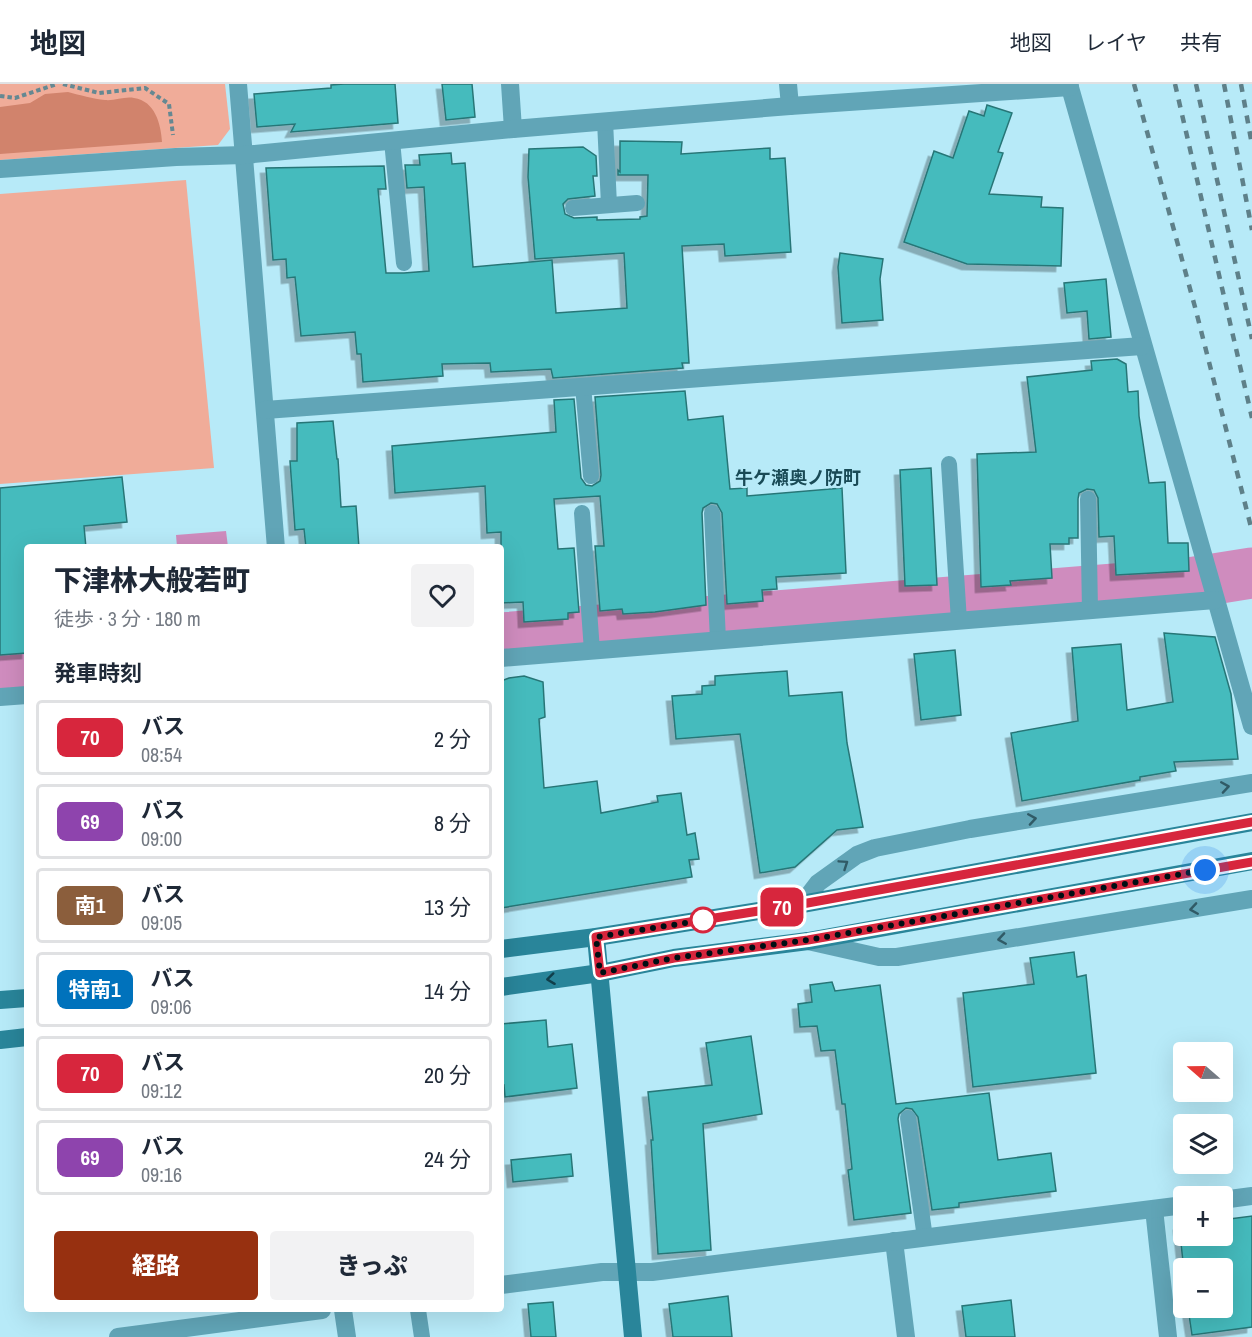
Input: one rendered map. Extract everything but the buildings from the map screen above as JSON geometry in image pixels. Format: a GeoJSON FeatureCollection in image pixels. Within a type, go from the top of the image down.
{"type":"FeatureCollection","features":[{"type":"Feature","properties":{"kind":"street"},"geometry":{"type":"LineString","coordinates":[[238,84],[276,544]]}},
{"type":"Feature","properties":{"kind":"street"},"geometry":{"type":"LineString","coordinates":[[510,84],[513,129]]}},
{"type":"Feature","properties":{"kind":"street"},"geometry":{"type":"LineString","coordinates":[[788,84],[790,106]]}},
{"type":"Feature","properties":{"kind":"street"},"geometry":{"type":"LineString","coordinates":[[0,170],[176,157],[244,155],[605,121],[1070,86],[1142,346],[1252,726]]}},
{"type":"Feature","properties":{"kind":"street"},"geometry":{"type":"LineString","coordinates":[[265,410],[1142,346]]}},
{"type":"Feature","properties":{"kind":"street"},"geometry":{"type":"LineString","coordinates":[[504,658],[1215,599]]}},
{"type":"Feature","properties":{"kind":"street"},"geometry":{"type":"LineString","coordinates":[[0,697],[24,695]]}},
{"type":"Feature","properties":{"kind":"street"},"geometry":{"type":"LineString","coordinates":[[802,904],[818,883],[857,855],[875,848],[942,834],[1252,783]]}},
{"type":"Feature","properties":{"kind":"street"},"geometry":{"type":"LineString","coordinates":[[504,949],[596,937],[802,904],[1252,822]]}},
{"type":"Feature","properties":{"kind":"street"},"geometry":{"type":"LineString","coordinates":[[504,987],[600,973],[674,958],[808,940],[1252,861]]}},
{"type":"Feature","properties":{"kind":"street"},"geometry":{"type":"LineString","coordinates":[[808,940],[879,957],[897,957],[1252,899]]}},
{"type":"Feature","properties":{"kind":"street"},"geometry":{"type":"LineString","coordinates":[[596,937],[633,1337]]}},
{"type":"Feature","properties":{"kind":"street"},"geometry":{"type":"LineString","coordinates":[[0,1000],[24,998]]}},
{"type":"Feature","properties":{"kind":"street"},"geometry":{"type":"LineString","coordinates":[[0,1040],[24,1037]]}},
{"type":"Feature","properties":{"kind":"street"},"geometry":{"type":"LineString","coordinates":[[1233,1199],[1252,1196]]}},
{"type":"Feature","properties":{"kind":"street"},"geometry":{"type":"LineString","coordinates":[[504,1285],[602,1272],[652,1272],[1173,1206]]}},
{"type":"Feature","properties":{"kind":"street"},"geometry":{"type":"LineString","coordinates":[[1154,1209],[1168,1337]]}},
{"type":"Feature","properties":{"kind":"street"},"geometry":{"type":"LineString","coordinates":[[894,1241],[906,1337]]}},
{"type":"Feature","properties":{"kind":"street"},"geometry":{"type":"LineString","coordinates":[[118,1337],[197,1332],[311,1312]]}},
{"type":"Feature","properties":{"kind":"street"},"geometry":{"type":"LineString","coordinates":[[344,1312],[347,1337]]}},
{"type":"Feature","properties":{"kind":"lane"},"geometry":{"type":"LineString","coordinates":[[605,121],[609,205]]}},
{"type":"Feature","properties":{"kind":"lane"},"geometry":{"type":"LineString","coordinates":[[392,141],[405,263]]}},
{"type":"Feature","properties":{"kind":"lane"},"geometry":{"type":"LineString","coordinates":[[573,208],[637,203]]}},
{"type":"Feature","properties":{"kind":"lane"},"geometry":{"type":"LineString","coordinates":[[583,386],[591,476]]}},
{"type":"Feature","properties":{"kind":"lane"},"geometry":{"type":"LineString","coordinates":[[949,464],[959,621]]}},
{"type":"Feature","properties":{"kind":"lane"},"geometry":{"type":"LineString","coordinates":[[1088,499],[1090,610]]}},
{"type":"Feature","properties":{"kind":"lane"},"geometry":{"type":"LineString","coordinates":[[582,513],[592,651]]}},
{"type":"Feature","properties":{"kind":"lane"},"geometry":{"type":"LineString","coordinates":[[712,513],[718,640]]}},
{"type":"Feature","properties":{"kind":"lane"},"geometry":{"type":"LineString","coordinates":[[908,1118],[925,1238]]}},
{"type":"Feature","properties":{"kind":"lane"},"geometry":{"type":"LineString","coordinates":[[418,1312],[422,1337]]}},
{"type":"Feature","properties":{"kind":"path"},"geometry":{"type":"LineString","coordinates":[[0,96],[15,98],[57,84]]}},
{"type":"Feature","properties":{"kind":"path"},"geometry":{"type":"LineString","coordinates":[[63,84],[99,93],[144,86],[169,104],[176,157]]}},
{"type":"Feature","properties":{"kind":"shaded area"},"geometry":{"type":"Polygon","coordinates":[[[0,84],[225,84],[230,129],[218,145],[0,160],[0,84]]]}},
{"type":"Feature","properties":{"kind":"shaded area"},"geometry":{"type":"Polygon","coordinates":[[[68,92],[105,100],[131,98],[141,100],[156,114],[162,142],[0,154],[0,107],[30,103],[45,94],[68,92]]]}},
{"type":"Feature","properties":{"kind":"shaded area"},"geometry":{"type":"Polygon","coordinates":[[[186,180],[214,468],[0,484],[0,194],[186,180]]]}},
{"type":"Feature","properties":{"kind":"shaded area"},"geometry":{"type":"Polygon","coordinates":[[[226,531],[228,544],[177,544],[176,535],[226,531]]]}},
{"type":"Feature","properties":{"kind":"waterway"},"geometry":{"type":"LineString","coordinates":[[504,638],[1189,583],[1252,573]]}},
{"type":"Feature","properties":{"kind":"waterway"},"geometry":{"type":"LineString","coordinates":[[0,676],[24,673]]}},
{"type":"Feature","properties":{"kind":"railway"},"geometry":{"type":"LineString","coordinates":[[1134,84],[1195,307],[1252,531]]}},
{"type":"Feature","properties":{"kind":"railway"},"geometry":{"type":"LineString","coordinates":[[1175,84],[1252,418]]}},
{"type":"Feature","properties":{"kind":"railway"},"geometry":{"type":"LineString","coordinates":[[1196,84],[1252,339]]}},
{"type":"Feature","properties":{"kind":"railway"},"geometry":{"type":"LineString","coordinates":[[1224,84],[1252,230]]}},
{"type":"Feature","properties":{"kind":"railway"},"geometry":{"type":"LineString","coordinates":[[1241,84],[1252,145]]}},
{"type":"Feature","properties":{"kind":"bus line","name":"70"},"geometry":{"type":"LineString","coordinates":[[1252,822],[802,904],[596,937],[600,973],[674,958],[808,940],[1252,862]]}},
{"type":"Feature","properties":{"kind":"district","name":"牛ケ瀬奥ノ防町"},"geometry":{"type":"Point","coordinates":[798,478]}},
{"type":"Feature","properties":{"kind":"route"},"geometry":{"type":"LineString","coordinates":[[703,920],[710,919],[596,937],[600,973],[674,958],[808,940],[1205,870]]}}]}
